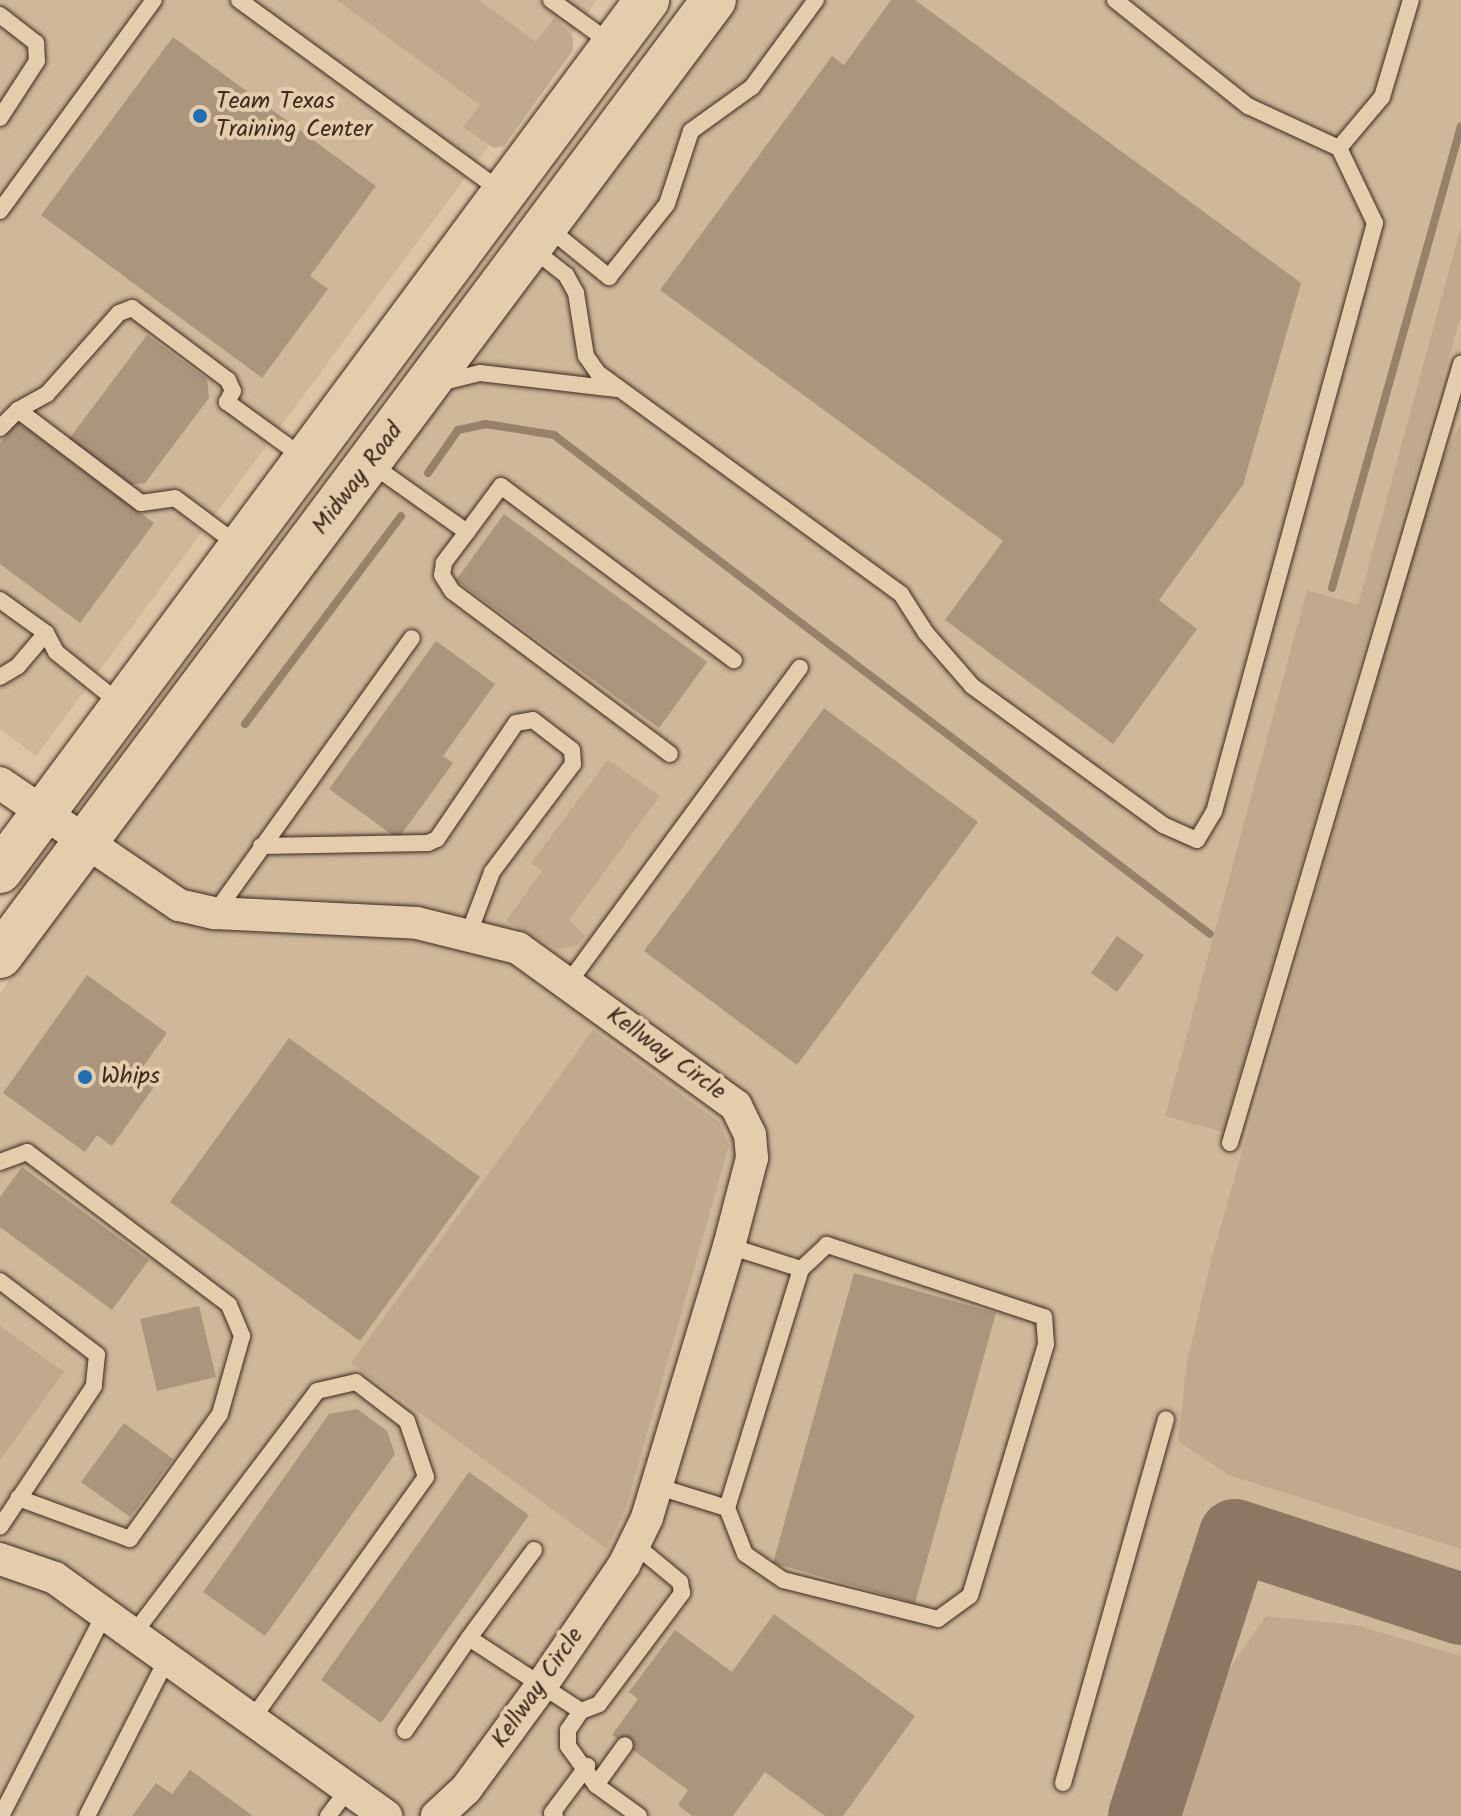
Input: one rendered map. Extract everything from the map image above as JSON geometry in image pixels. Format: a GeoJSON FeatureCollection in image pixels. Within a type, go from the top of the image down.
{"type":"FeatureCollection","features":[{"type":"Feature","properties":{"kind":"main road"},"geometry":{"type":"LineString","coordinates":[[0,871],[40,812],[238,545],[647,0]]}},
{"type":"Feature","properties":{"kind":"main road","name":"Midway Road"},"geometry":{"type":"LineString","coordinates":[[0,956],[714,0]]}},
{"type":"Feature","properties":{"kind":"main road"},"geometry":{"type":"LineString","coordinates":[[503,193],[538,236]]}},
{"type":"Feature","properties":{"kind":"street","name":"Kellway Circle"},"geometry":{"type":"LineString","coordinates":[[0,783],[85,844],[179,905],[215,913],[417,923],[469,933],[518,948],[736,1106],[750,1135],[752,1158],[729,1246],[659,1487],[634,1544],[539,1689],[444,1815]]}},
{"type":"Feature","properties":{"kind":"street"},"geometry":{"type":"LineString","coordinates":[[0,1559],[55,1578],[135,1632],[386,1816]]}},
{"type":"Feature","properties":{"kind":"lane"},"geometry":{"type":"LineString","coordinates":[[0,211],[154,0]]}},
{"type":"Feature","properties":{"kind":"lane"},"geometry":{"type":"LineString","coordinates":[[239,0],[503,193]]}},
{"type":"Feature","properties":{"kind":"lane"},"geometry":{"type":"LineString","coordinates":[[551,0],[613,45]]}},
{"type":"Feature","properties":{"kind":"lane"},"geometry":{"type":"LineString","coordinates":[[538,236],[609,277],[667,204],[691,131],[752,87],[816,0]]}},
{"type":"Feature","properties":{"kind":"lane"},"geometry":{"type":"LineString","coordinates":[[538,236],[566,275],[582,317],[586,356],[619,389],[901,594],[972,686],[1163,825],[1197,840],[1214,812],[1375,223],[1339,148],[1248,106],[1115,0]]}},
{"type":"Feature","properties":{"kind":"lane"},"geometry":{"type":"LineString","coordinates":[[1339,148],[1382,97],[1411,0]]}},
{"type":"Feature","properties":{"kind":"lane"},"geometry":{"type":"LineString","coordinates":[[0,15],[36,43],[37,61],[3,108]]}},
{"type":"Feature","properties":{"kind":"lane"},"geometry":{"type":"LineString","coordinates":[[0,428],[18,410],[47,394],[119,313],[132,308],[228,380],[233,391],[226,401],[304,459]]}},
{"type":"Feature","properties":{"kind":"lane"},"geometry":{"type":"LineString","coordinates":[[1230,1143],[1461,364]]}},
{"type":"Feature","properties":{"kind":"lane"},"geometry":{"type":"LineString","coordinates":[[427,386],[480,373],[619,389]]}},
{"type":"Feature","properties":{"kind":"lane"},"geometry":{"type":"LineString","coordinates":[[1440,437],[1461,403]]}},
{"type":"Feature","properties":{"kind":"lane"},"geometry":{"type":"LineString","coordinates":[[18,410],[141,503],[175,498],[238,545]]}},
{"type":"Feature","properties":{"kind":"lane"},"geometry":{"type":"LineString","coordinates":[[370,463],[467,532]]}},
{"type":"Feature","properties":{"kind":"lane"},"geometry":{"type":"LineString","coordinates":[[670,754],[452,591],[442,575],[444,563],[501,486],[734,660]]}},
{"type":"Feature","properties":{"kind":"lane"},"geometry":{"type":"LineString","coordinates":[[0,600],[46,633],[56,652],[121,704]]}},
{"type":"Feature","properties":{"kind":"lane"},"geometry":{"type":"LineString","coordinates":[[0,677],[18,666],[46,633]]}},
{"type":"Feature","properties":{"kind":"lane"},"geometry":{"type":"LineString","coordinates":[[215,913],[412,638]]}},
{"type":"Feature","properties":{"kind":"lane"},"geometry":{"type":"LineString","coordinates":[[569,982],[800,668]]}},
{"type":"Feature","properties":{"kind":"lane"},"geometry":{"type":"LineString","coordinates":[[261,846],[428,843],[437,839],[516,723],[533,720],[572,750],[573,764],[492,872],[469,933]]}},
{"type":"Feature","properties":{"kind":"lane"},"geometry":{"type":"LineString","coordinates":[[0,1162],[27,1152],[229,1305],[242,1336],[220,1414],[130,1539],[18,1498]]}},
{"type":"Feature","properties":{"kind":"lane"},"geometry":{"type":"LineString","coordinates":[[827,1245],[1044,1317],[1046,1344],[970,1596],[938,1619],[783,1580],[745,1554],[727,1508],[801,1269],[827,1245]]}},
{"type":"Feature","properties":{"kind":"lane"},"geometry":{"type":"LineString","coordinates":[[729,1246],[801,1269]]}},
{"type":"Feature","properties":{"kind":"lane"},"geometry":{"type":"LineString","coordinates":[[0,1281],[97,1355],[94,1386],[0,1527]]}},
{"type":"Feature","properties":{"kind":"lane"},"geometry":{"type":"LineString","coordinates":[[135,1632],[317,1391],[356,1382],[407,1421],[426,1477],[252,1719]]}},
{"type":"Feature","properties":{"kind":"lane"},"geometry":{"type":"LineString","coordinates":[[1063,1783],[1166,1419]]}},
{"type":"Feature","properties":{"kind":"lane"},"geometry":{"type":"LineString","coordinates":[[659,1487],[727,1508]]}},
{"type":"Feature","properties":{"kind":"lane"},"geometry":{"type":"LineString","coordinates":[[634,1544],[680,1582],[682,1593],[599,1704],[581,1711],[568,1730],[568,1746],[587,1766],[596,1785],[639,1816]]}},
{"type":"Feature","properties":{"kind":"lane"},"geometry":{"type":"LineString","coordinates":[[405,1731],[534,1550]]}},
{"type":"Feature","properties":{"kind":"lane"},"geometry":{"type":"LineString","coordinates":[[1,1816],[105,1613]]}},
{"type":"Feature","properties":{"kind":"lane"},"geometry":{"type":"LineString","coordinates":[[469,1638],[539,1689],[581,1711]]}},
{"type":"Feature","properties":{"kind":"lane"},"geometry":{"type":"LineString","coordinates":[[87,1816],[168,1657]]}},
{"type":"Feature","properties":{"kind":"lane"},"geometry":{"type":"LineString","coordinates":[[596,1785],[625,1745]]}},
{"type":"Feature","properties":{"kind":"lane"},"geometry":{"type":"LineString","coordinates":[[555,1816],[552,1813],[587,1766]]}},
{"type":"Feature","properties":{"kind":"lane"},"geometry":{"type":"LineString","coordinates":[[328,1816],[348,1789]]}},
{"type":"Feature","properties":{"kind":"shaded area"},"geometry":{"type":"Polygon","coordinates":[[[0,0],[597,0],[36,756],[0,729],[0,0]]]}},
{"type":"Feature","properties":{"kind":"shaded area"},"geometry":{"type":"Polygon","coordinates":[[[337,0],[479,0],[536,42],[555,17],[573,37],[573,50],[504,146],[494,148],[463,127],[480,105],[337,0]]]}},
{"type":"Feature","properties":{"kind":"shaded area"},"geometry":{"type":"Polygon","coordinates":[[[737,0],[1461,0],[1461,1816],[0,1816],[0,993],[737,0]]]}},
{"type":"Feature","properties":{"kind":"shaded area"},"geometry":{"type":"Polygon","coordinates":[[[1461,226],[1461,316],[1223,1132],[1165,1116],[1307,590],[1358,605],[1461,226]]]}},
{"type":"Feature","properties":{"kind":"shaded area"},"geometry":{"type":"Polygon","coordinates":[[[1461,423],[1461,1549],[1229,1475],[1178,1441],[1187,1362],[1212,1257],[1438,468],[1461,423]]]}},
{"type":"Feature","properties":{"kind":"shaded area"},"geometry":{"type":"Polygon","coordinates":[[[608,760],[660,796],[569,920],[585,936],[576,946],[557,949],[506,921],[542,871],[531,863],[608,760]]]}},
{"type":"Feature","properties":{"kind":"shaded area"},"geometry":{"type":"Polygon","coordinates":[[[593,1030],[719,1122],[729,1145],[626,1508],[607,1549],[351,1363],[593,1030]]]}},
{"type":"Feature","properties":{"kind":"shaded area"},"geometry":{"type":"Polygon","coordinates":[[[0,1326],[64,1372],[0,1460],[0,1326]]]}},
{"type":"Feature","properties":{"kind":"shaded area"},"geometry":{"type":"Polygon","coordinates":[[[1266,1616],[1355,1625],[1461,1656],[1461,1816],[1175,1816],[1208,1700],[1266,1616]]]}},
{"type":"Feature","properties":{"kind":"building"},"geometry":{"type":"Polygon","coordinates":[[[891,0],[915,0],[1301,283],[1243,485],[1159,600],[1197,629],[1113,744],[945,620],[1003,541],[660,290],[832,56],[844,65],[891,0]]]}},
{"type":"Feature","properties":{"kind":"building"},"geometry":{"type":"Polygon","coordinates":[[[173,37],[376,186],[310,276],[328,289],[262,378],[41,215],[173,37]]]}},
{"type":"Feature","properties":{"kind":"building"},"geometry":{"type":"Polygon","coordinates":[[[147,335],[207,379],[209,398],[145,483],[130,485],[69,439],[147,335]]]}},
{"type":"Feature","properties":{"kind":"building"},"geometry":{"type":"Polygon","coordinates":[[[17,421],[154,523],[80,623],[0,564],[0,443],[17,421]]]}},
{"type":"Feature","properties":{"kind":"building"},"geometry":{"type":"Polygon","coordinates":[[[504,514],[707,662],[659,728],[456,580],[504,514]]]}},
{"type":"Feature","properties":{"kind":"building"},"geometry":{"type":"Polygon","coordinates":[[[436,641],[495,684],[443,756],[453,763],[398,839],[329,789],[436,641]]]}},
{"type":"Feature","properties":{"kind":"building"},"geometry":{"type":"Polygon","coordinates":[[[824,708],[978,822],[797,1065],[644,951],[824,708]]]}},
{"type":"Feature","properties":{"kind":"building"},"geometry":{"type":"Polygon","coordinates":[[[1117,936],[1144,955],[1117,992],[1091,973],[1117,936]]]}},
{"type":"Feature","properties":{"kind":"building"},"geometry":{"type":"Polygon","coordinates":[[[87,975],[167,1033],[139,1072],[156,1084],[112,1146],[97,1135],[85,1152],[3,1093],[87,975]]]}},
{"type":"Feature","properties":{"kind":"building"},"geometry":{"type":"Polygon","coordinates":[[[289,1038],[480,1177],[360,1341],[170,1202],[289,1038]]]}},
{"type":"Feature","properties":{"kind":"building"},"geometry":{"type":"Polygon","coordinates":[[[22,1167],[149,1260],[112,1310],[0,1227],[0,1197],[22,1167]]]}},
{"type":"Feature","properties":{"kind":"building"},"geometry":{"type":"Polygon","coordinates":[[[854,1273],[996,1313],[915,1603],[773,1563],[854,1273]]]}},
{"type":"Feature","properties":{"kind":"building"},"geometry":{"type":"Polygon","coordinates":[[[199,1306],[216,1377],[157,1391],[140,1319],[199,1306]]]}},
{"type":"Feature","properties":{"kind":"building"},"geometry":{"type":"Polygon","coordinates":[[[357,1409],[387,1431],[395,1454],[265,1636],[203,1592],[329,1414],[357,1409]]]}},
{"type":"Feature","properties":{"kind":"building"},"geometry":{"type":"Polygon","coordinates":[[[124,1423],[173,1459],[130,1517],[81,1482],[124,1423]]]}},
{"type":"Feature","properties":{"kind":"building"},"geometry":{"type":"Polygon","coordinates":[[[469,1472],[529,1515],[381,1723],[321,1680],[469,1472]]]}},
{"type":"Feature","properties":{"kind":"building"},"geometry":{"type":"Polygon","coordinates":[[[774,1614],[915,1716],[843,1816],[825,1816],[765,1772],[733,1816],[692,1816],[678,1805],[688,1790],[612,1735],[638,1699],[629,1692],[675,1630],[732,1672],[774,1614]]]}},
{"type":"Feature","properties":{"kind":"building"},"geometry":{"type":"Polygon","coordinates":[[[190,1770],[253,1816],[132,1816],[156,1783],[172,1794],[190,1770]]]}},
{"type":"Feature","properties":{"kind":"waterway"},"geometry":{"type":"LineString","coordinates":[[1332,588],[1461,127]]}},
{"type":"Feature","properties":{"kind":"waterway"},"geometry":{"type":"LineString","coordinates":[[428,473],[458,430],[486,424],[554,435],[1210,934]]}},
{"type":"Feature","properties":{"kind":"waterway"},"geometry":{"type":"LineString","coordinates":[[245,724],[401,516]]}},
{"type":"Feature","properties":{"kind":"taxiway"},"geometry":{"type":"LineString","coordinates":[[1144,1816],[1235,1535],[1461,1609]]}},
{"type":"Feature","properties":{"kind":"place","name":"Team Texas Training Center"},"geometry":{"type":"Point","coordinates":[200,116]}},
{"type":"Feature","properties":{"kind":"place","name":"Whips"},"geometry":{"type":"Point","coordinates":[85,1077]}}]}
